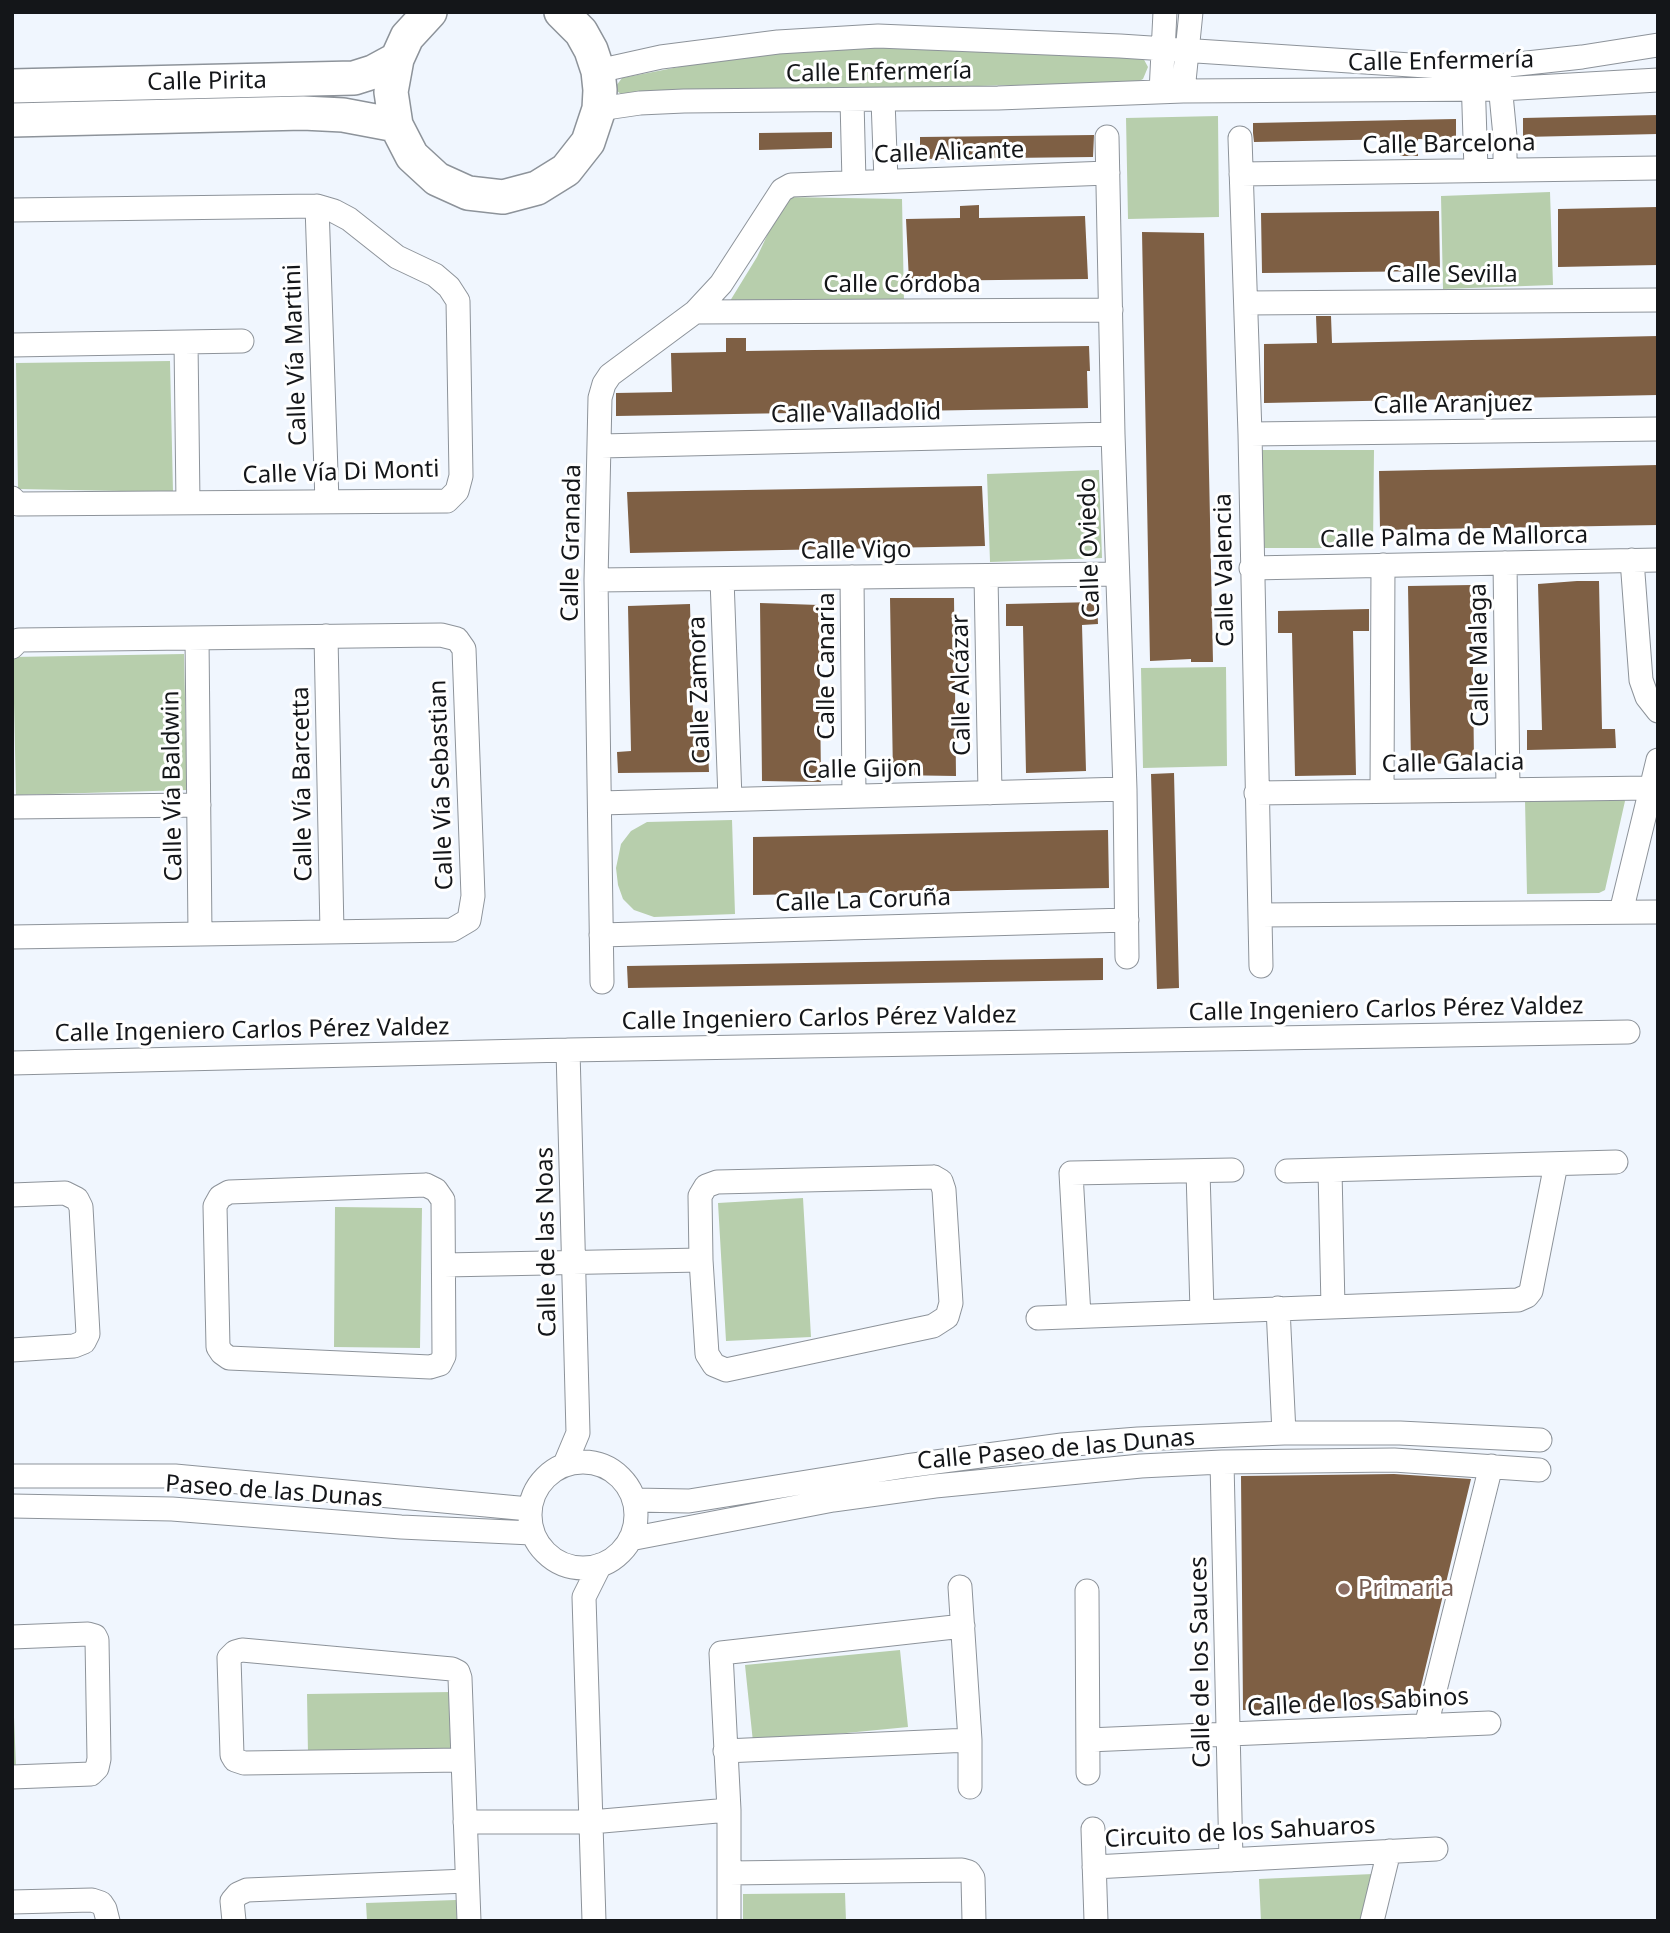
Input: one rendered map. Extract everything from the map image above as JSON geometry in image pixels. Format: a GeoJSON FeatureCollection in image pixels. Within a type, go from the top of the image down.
{"type":"FeatureCollection","features":[{"type":"Feature","properties":{"kind":"street"},"geometry":{"type":"LineString","coordinates":[[430,12],[407,37],[397,58],[391,92],[396,125],[412,156],[437,179],[468,193],[503,197],[537,188],[566,170],[588,142],[598,109],[598,71],[581,32],[561,12]]}},
{"type":"Feature","properties":{"kind":"street"},"geometry":{"type":"LineString","coordinates":[[1164,12],[1163,48],[1172,92]]}},
{"type":"Feature","properties":{"kind":"street"},"geometry":{"type":"LineString","coordinates":[[1172,92],[1187,50],[1191,12]]}},
{"type":"Feature","properties":{"kind":"street","name":"Calle Enfermería"},"geometry":{"type":"LineString","coordinates":[[598,71],[661,57],[765,43],[878,36],[1163,48],[1474,79]]}},
{"type":"Feature","properties":{"kind":"street","name":"Calle Enfermería"},"geometry":{"type":"LineString","coordinates":[[1499,78],[1658,45]]}},
{"type":"Feature","properties":{"kind":"street","name":"Calle Pirita"},"geometry":{"type":"LineString","coordinates":[[12,86],[354,78],[373,72],[397,58]]}},
{"type":"Feature","properties":{"kind":"street"},"geometry":{"type":"LineString","coordinates":[[1499,78],[1505,170]]}},
{"type":"Feature","properties":{"kind":"street","name":"Calle Enfermería"},"geometry":{"type":"LineString","coordinates":[[598,109],[684,101],[883,100],[1172,92],[1499,78],[1658,80]]}},
{"type":"Feature","properties":{"kind":"street"},"geometry":{"type":"LineString","coordinates":[[1474,79],[1476,170]]}},
{"type":"Feature","properties":{"kind":"street"},"geometry":{"type":"LineString","coordinates":[[852,100],[854,182]]}},
{"type":"Feature","properties":{"kind":"street"},"geometry":{"type":"LineString","coordinates":[[883,100],[886,181]]}},
{"type":"Feature","properties":{"kind":"street","name":"Calle Pirita"},"geometry":{"type":"LineString","coordinates":[[12,120],[303,113],[343,115],[396,125]]}},
{"type":"Feature","properties":{"kind":"street","name":"Calle Oviedo"},"geometry":{"type":"LineString","coordinates":[[1107,137],[1127,957]]}},
{"type":"Feature","properties":{"kind":"street","name":"Calle Valencia"},"geometry":{"type":"LineString","coordinates":[[1240,138],[1250,434],[1261,966]]}},
{"type":"Feature","properties":{"kind":"street","name":"Calle Barcelona"},"geometry":{"type":"LineString","coordinates":[[1241,174],[1658,168]]}},
{"type":"Feature","properties":{"kind":"street","name":"Calle Alicante"},"geometry":{"type":"LineString","coordinates":[[791,185],[1108,173]]}},
{"type":"Feature","properties":{"kind":"street","name":"Calle Granada"},"geometry":{"type":"LineString","coordinates":[[602,982],[596,580],[600,398],[610,375],[695,312],[721,284],[782,190],[791,185]]}},
{"type":"Feature","properties":{"kind":"street","name":"Calle Vía Di Monti"},"geometry":{"type":"LineString","coordinates":[[12,210],[317,206],[349,219],[397,257],[435,275],[449,287],[458,301],[461,476],[457,491],[447,500],[14,503]]}},
{"type":"Feature","properties":{"kind":"street","name":"Calle Vía Martini"},"geometry":{"type":"LineString","coordinates":[[317,206],[327,502]]}},
{"type":"Feature","properties":{"kind":"street","name":"Calle Sevilla"},"geometry":{"type":"LineString","coordinates":[[1246,303],[1658,300]]}},
{"type":"Feature","properties":{"kind":"street","name":"Calle Córdoba"},"geometry":{"type":"LineString","coordinates":[[695,312],[1111,310]]}},
{"type":"Feature","properties":{"kind":"street"},"geometry":{"type":"LineString","coordinates":[[12,345],[242,341]]}},
{"type":"Feature","properties":{"kind":"street"},"geometry":{"type":"LineString","coordinates":[[186,342],[188,503]]}},
{"type":"Feature","properties":{"kind":"street","name":"Calle Aranjuez"},"geometry":{"type":"LineString","coordinates":[[1250,434],[1658,429]]}},
{"type":"Feature","properties":{"kind":"street","name":"Calle Valladolid"},"geometry":{"type":"LineString","coordinates":[[601,446],[1113,433]]}},
{"type":"Feature","properties":{"kind":"street","name":"Calle Palma de Mallorca"},"geometry":{"type":"LineString","coordinates":[[1251,568],[1658,560]]}},
{"type":"Feature","properties":{"kind":"street"},"geometry":{"type":"LineString","coordinates":[[1632,561],[1641,680],[1647,697],[1658,711]]}},
{"type":"Feature","properties":{"kind":"street","name":"Calle Malaga"},"geometry":{"type":"LineString","coordinates":[[1505,563],[1508,789]]}},
{"type":"Feature","properties":{"kind":"street"},"geometry":{"type":"LineString","coordinates":[[1382,565],[1382,791]]}},
{"type":"Feature","properties":{"kind":"street","name":"Calle Vigo"},"geometry":{"type":"LineString","coordinates":[[596,580],[1117,574]]}},
{"type":"Feature","properties":{"kind":"street","name":"Calle Alcázar"},"geometry":{"type":"LineString","coordinates":[[986,576],[990,793]]}},
{"type":"Feature","properties":{"kind":"street","name":"Calle Canaria"},"geometry":{"type":"LineString","coordinates":[[852,577],[854,796]]}},
{"type":"Feature","properties":{"kind":"street","name":"Calle Zamora"},"geometry":{"type":"LineString","coordinates":[[722,579],[730,799]]}},
{"type":"Feature","properties":{"kind":"street","name":"Calle Vía Sebastian"},"geometry":{"type":"LineString","coordinates":[[12,937],[452,930],[469,920],[473,896],[464,649],[457,639],[440,635],[15,640]]}},
{"type":"Feature","properties":{"kind":"street","name":"Calle Vía Barcetta"},"geometry":{"type":"LineString","coordinates":[[326,636],[332,932]]}},
{"type":"Feature","properties":{"kind":"street","name":"Calle Vía Baldwin"},"geometry":{"type":"LineString","coordinates":[[197,638],[200,934]]}},
{"type":"Feature","properties":{"kind":"street"},"geometry":{"type":"LineString","coordinates":[[1621,912],[1658,760]]}},
{"type":"Feature","properties":{"kind":"street","name":"Calle Galacia"},"geometry":{"type":"LineString","coordinates":[[1256,793],[1651,788]]}},
{"type":"Feature","properties":{"kind":"street","name":"Calle Gijon"},"geometry":{"type":"LineString","coordinates":[[600,803],[1125,789]]}},
{"type":"Feature","properties":{"kind":"street"},"geometry":{"type":"LineString","coordinates":[[12,807],[199,805]]}},
{"type":"Feature","properties":{"kind":"street"},"geometry":{"type":"LineString","coordinates":[[1260,915],[1658,912]]}},
{"type":"Feature","properties":{"kind":"street","name":"Calle La Coruña"},"geometry":{"type":"LineString","coordinates":[[601,935],[1127,920]]}},
{"type":"Feature","properties":{"kind":"street","name":"Calle Ingeniero Carlos Pérez Valdez"},"geometry":{"type":"LineString","coordinates":[[12,1063],[568,1050],[1628,1032]]}},
{"type":"Feature","properties":{"kind":"street","name":"Calle de las Noas"},"geometry":{"type":"LineString","coordinates":[[565,1464],[578,1433],[568,1050]]}},
{"type":"Feature","properties":{"kind":"street"},"geometry":{"type":"LineString","coordinates":[[1287,1171],[1616,1162]]}},
{"type":"Feature","properties":{"kind":"street"},"geometry":{"type":"LineString","coordinates":[[1038,1318],[1518,1300],[1531,1291],[1556,1164]]}},
{"type":"Feature","properties":{"kind":"street"},"geometry":{"type":"LineString","coordinates":[[1079,1316],[1071,1173],[1233,1170]]}},
{"type":"Feature","properties":{"kind":"street"},"geometry":{"type":"LineString","coordinates":[[1330,1170],[1333,1307]]}},
{"type":"Feature","properties":{"kind":"street"},"geometry":{"type":"LineString","coordinates":[[1198,1171],[1202,1311]]}},
{"type":"Feature","properties":{"kind":"street"},"geometry":{"type":"LineString","coordinates":[[934,1177],[941,1181],[944,1190],[951,1303],[947,1317],[933,1326],[726,1370],[714,1365],[707,1354],[701,1260],[700,1196],[706,1186],[717,1182],[934,1177]]}},
{"type":"Feature","properties":{"kind":"street"},"geometry":{"type":"LineString","coordinates":[[426,1185],[436,1190],[443,1200],[444,1265],[444,1356],[440,1364],[430,1367],[229,1358],[218,1347],[215,1206],[220,1197],[229,1192],[426,1185]]}},
{"type":"Feature","properties":{"kind":"street"},"geometry":{"type":"LineString","coordinates":[[12,1195],[65,1193],[77,1199],[82,1207],[89,1334],[84,1342],[74,1346],[12,1350]]}},
{"type":"Feature","properties":{"kind":"street"},"geometry":{"type":"LineString","coordinates":[[444,1265],[701,1260]]}},
{"type":"Feature","properties":{"kind":"street"},"geometry":{"type":"LineString","coordinates":[[1278,1308],[1284,1433]]}},
{"type":"Feature","properties":{"kind":"street","name":"Calle de las Noas"},"geometry":{"type":"LineString","coordinates":[[578,1433],[595,1462]]}},
{"type":"Feature","properties":{"kind":"street","name":"Calle Paseo de las Dunas"},"geometry":{"type":"LineString","coordinates":[[634,1500],[689,1501],[906,1466],[1062,1445],[1138,1439],[1284,1433],[1400,1433],[1540,1440]]}},
{"type":"Feature","properties":{"kind":"street"},"geometry":{"type":"LineString","coordinates":[[1394,1460],[1400,1433]]}},
{"type":"Feature","properties":{"kind":"street"},"geometry":{"type":"LineString","coordinates":[[1138,1439],[1141,1466]]}},
{"type":"Feature","properties":{"kind":"street","name":"Calle Paseo de las Dunas"},"geometry":{"type":"LineString","coordinates":[[630,1539],[846,1499],[1012,1477],[1141,1466],[1394,1460],[1539,1470]]}},
{"type":"Feature","properties":{"kind":"street"},"geometry":{"type":"LineString","coordinates":[[594,1921],[584,1597],[600,1565],[622,1550],[630,1539],[636,1520],[634,1500],[629,1487],[620,1476],[595,1462],[565,1464],[541,1481],[533,1494],[529,1509],[532,1532],[550,1557],[563,1564],[575,1567],[600,1565]]}},
{"type":"Feature","properties":{"kind":"street","name":"Calle de los Sauces"},"geometry":{"type":"LineString","coordinates":[[1222,1462],[1231,1860]]}},
{"type":"Feature","properties":{"kind":"street"},"geometry":{"type":"LineString","coordinates":[[1426,1726],[1491,1466]]}},
{"type":"Feature","properties":{"kind":"street","name":"Paseo de las Dunas"},"geometry":{"type":"LineString","coordinates":[[12,1476],[175,1476],[529,1509]]}},
{"type":"Feature","properties":{"kind":"street","name":"Paseo de las Dunas"},"geometry":{"type":"LineString","coordinates":[[12,1506],[172,1509],[401,1528],[532,1532]]}},
{"type":"Feature","properties":{"kind":"street"},"geometry":{"type":"LineString","coordinates":[[563,1564],[584,1597]]}},
{"type":"Feature","properties":{"kind":"street"},"geometry":{"type":"LineString","coordinates":[[960,1587],[970,1740],[970,1787]]}},
{"type":"Feature","properties":{"kind":"street"},"geometry":{"type":"LineString","coordinates":[[1087,1591],[1088,1773]]}},
{"type":"Feature","properties":{"kind":"street"},"geometry":{"type":"LineString","coordinates":[[729,1921],[729,1810],[721,1653],[963,1626]]}},
{"type":"Feature","properties":{"kind":"street"},"geometry":{"type":"LineString","coordinates":[[12,1636],[88,1634],[97,1640],[99,1759],[97,1768],[91,1774],[12,1777]]}},
{"type":"Feature","properties":{"kind":"street"},"geometry":{"type":"LineString","coordinates":[[462,1760],[244,1763],[235,1760],[232,1755],[229,1658],[242,1650],[452,1669],[458,1672],[460,1678],[468,1921]]}},
{"type":"Feature","properties":{"kind":"street","name":"Calle de los Sabinos"},"geometry":{"type":"LineString","coordinates":[[1088,1740],[1489,1723]]}},
{"type":"Feature","properties":{"kind":"street"},"geometry":{"type":"LineString","coordinates":[[726,1751],[970,1740]]}},
{"type":"Feature","properties":{"kind":"street"},"geometry":{"type":"LineString","coordinates":[[465,1822],[591,1822],[729,1810]]}},
{"type":"Feature","properties":{"kind":"street","name":"Circuito de los Sahuaros"},"geometry":{"type":"LineString","coordinates":[[1093,1829],[1096,1921]]}},
{"type":"Feature","properties":{"kind":"street","name":"Circuito de los Sahuaros"},"geometry":{"type":"LineString","coordinates":[[1094,1867],[1436,1849]]}},
{"type":"Feature","properties":{"kind":"street","name":"Circuito de los Sahuaros"},"geometry":{"type":"LineString","coordinates":[[1372,1921],[1389,1851]]}},
{"type":"Feature","properties":{"kind":"street"},"geometry":{"type":"LineString","coordinates":[[729,1873],[962,1870],[969,1872],[973,1878],[974,1921]]}},
{"type":"Feature","properties":{"kind":"street"},"geometry":{"type":"LineString","coordinates":[[234,1921],[232,1900],[247,1890],[467,1881]]}},
{"type":"Feature","properties":{"kind":"street"},"geometry":{"type":"LineString","coordinates":[[12,1902],[92,1900],[101,1903],[106,1909],[108,1921]]}},
{"type":"Feature","properties":{"kind":"green space"},"geometry":{"type":"Polygon","coordinates":[[[865,42],[1142,56],[1148,67],[1143,79],[1137,82],[622,95],[616,86],[622,78],[761,51],[865,42]]]}},
{"type":"Feature","properties":{"kind":"green space"},"geometry":{"type":"Polygon","coordinates":[[[1218,116],[1219,217],[1128,219],[1126,118],[1218,116]]]}},
{"type":"Feature","properties":{"kind":"green space"},"geometry":{"type":"Polygon","coordinates":[[[1550,192],[1553,285],[1443,289],[1441,196],[1550,192]]]}},
{"type":"Feature","properties":{"kind":"green space"},"geometry":{"type":"Polygon","coordinates":[[[785,197],[902,199],[904,302],[730,301],[757,257],[785,197]]]}},
{"type":"Feature","properties":{"kind":"green space"},"geometry":{"type":"Polygon","coordinates":[[[170,361],[173,492],[18,489],[16,363],[170,361]]]}},
{"type":"Feature","properties":{"kind":"green space"},"geometry":{"type":"Polygon","coordinates":[[[1258,450],[1374,450],[1373,548],[1257,548],[1258,450]]]}},
{"type":"Feature","properties":{"kind":"green space"},"geometry":{"type":"Polygon","coordinates":[[[1099,470],[1102,558],[990,562],[987,474],[1099,470]]]}},
{"type":"Feature","properties":{"kind":"green space"},"geometry":{"type":"Polygon","coordinates":[[[184,654],[187,790],[16,795],[13,657],[184,654]]]}},
{"type":"Feature","properties":{"kind":"green space"},"geometry":{"type":"Polygon","coordinates":[[[1226,667],[1227,766],[1143,768],[1141,668],[1226,667]]]}},
{"type":"Feature","properties":{"kind":"green space"},"geometry":{"type":"Polygon","coordinates":[[[1623,798],[1625,801],[1605,890],[1599,893],[1527,894],[1525,800],[1623,798]]]}},
{"type":"Feature","properties":{"kind":"green space"},"geometry":{"type":"Polygon","coordinates":[[[732,820],[735,914],[654,917],[634,910],[623,899],[616,868],[621,844],[631,831],[647,822],[732,820]]]}},
{"type":"Feature","properties":{"kind":"green space"},"geometry":{"type":"Polygon","coordinates":[[[803,1198],[811,1337],[726,1341],[718,1203],[803,1198]]]}},
{"type":"Feature","properties":{"kind":"green space"},"geometry":{"type":"Polygon","coordinates":[[[335,1207],[422,1208],[420,1348],[334,1347],[335,1207]]]}},
{"type":"Feature","properties":{"kind":"green space"},"geometry":{"type":"Polygon","coordinates":[[[900,1650],[908,1727],[753,1742],[745,1665],[900,1650]]]}},
{"type":"Feature","properties":{"kind":"green space"},"geometry":{"type":"Polygon","coordinates":[[[12,1666],[16,1768],[12,1768],[12,1666]]]}},
{"type":"Feature","properties":{"kind":"green space"},"geometry":{"type":"Polygon","coordinates":[[[452,1692],[457,1752],[308,1754],[307,1694],[452,1692]]]}},
{"type":"Feature","properties":{"kind":"green space"},"geometry":{"type":"Polygon","coordinates":[[[1373,1874],[1363,1921],[1261,1921],[1259,1879],[1373,1874]]]}},
{"type":"Feature","properties":{"kind":"green space"},"geometry":{"type":"Polygon","coordinates":[[[845,1893],[846,1921],[743,1921],[743,1894],[845,1893]]]}},
{"type":"Feature","properties":{"kind":"green space"},"geometry":{"type":"Polygon","coordinates":[[[456,1900],[457,1921],[367,1921],[366,1903],[456,1900]]]}},
{"type":"Feature","properties":{"kind":"building"},"geometry":{"type":"Polygon","coordinates":[[[1658,115],[1658,134],[1523,137],[1523,118],[1658,115]]]}},
{"type":"Feature","properties":{"kind":"building"},"geometry":{"type":"Polygon","coordinates":[[[1456,119],[1456,138],[1418,139],[1418,156],[1400,156],[1400,139],[1254,142],[1253,133],[1253,123],[1456,119]]]}},
{"type":"Feature","properties":{"kind":"building"},"geometry":{"type":"Polygon","coordinates":[[[832,132],[832,148],[759,150],[759,133],[832,132]]]}},
{"type":"Feature","properties":{"kind":"building"},"geometry":{"type":"Polygon","coordinates":[[[1094,135],[1093,157],[920,159],[920,137],[1094,135]]]}},
{"type":"Feature","properties":{"kind":"building"},"geometry":{"type":"Polygon","coordinates":[[[979,205],[979,218],[1085,216],[1088,279],[909,281],[906,219],[960,218],[960,206],[979,205]]]}},
{"type":"Feature","properties":{"kind":"building"},"geometry":{"type":"Polygon","coordinates":[[[1658,207],[1658,265],[1558,267],[1558,209],[1658,207]]]}},
{"type":"Feature","properties":{"kind":"building"},"geometry":{"type":"Polygon","coordinates":[[[1439,211],[1440,271],[1262,273],[1261,213],[1439,211]]]}},
{"type":"Feature","properties":{"kind":"building"},"geometry":{"type":"Polygon","coordinates":[[[1142,232],[1204,233],[1213,662],[1191,662],[1191,659],[1150,661],[1142,232]]]}},
{"type":"Feature","properties":{"kind":"building"},"geometry":{"type":"Polygon","coordinates":[[[1316,316],[1331,316],[1332,343],[1658,336],[1658,395],[1264,403],[1264,344],[1317,343],[1316,316]]]}},
{"type":"Feature","properties":{"kind":"building"},"geometry":{"type":"Polygon","coordinates":[[[726,338],[746,338],[746,351],[1089,346],[1088,408],[616,416],[616,393],[672,392],[671,353],[726,352],[726,338]]]}},
{"type":"Feature","properties":{"kind":"building"},"geometry":{"type":"Polygon","coordinates":[[[1658,465],[1658,525],[1380,530],[1379,471],[1658,465]]]}},
{"type":"Feature","properties":{"kind":"building"},"geometry":{"type":"Polygon","coordinates":[[[982,486],[985,546],[630,553],[627,492],[982,486]]]}},
{"type":"Feature","properties":{"kind":"building"},"geometry":{"type":"Polygon","coordinates":[[[1599,581],[1602,729],[1615,729],[1616,748],[1527,750],[1527,730],[1542,730],[1538,584],[1599,581]]]}},
{"type":"Feature","properties":{"kind":"building"},"geometry":{"type":"Polygon","coordinates":[[[1472,585],[1474,763],[1411,764],[1408,586],[1472,585]]]}},
{"type":"Feature","properties":{"kind":"building"},"geometry":{"type":"Polygon","coordinates":[[[890,598],[954,598],[956,776],[893,775],[890,598]]]}},
{"type":"Feature","properties":{"kind":"building"},"geometry":{"type":"Polygon","coordinates":[[[1097,602],[1098,624],[1082,625],[1086,771],[1026,773],[1023,626],[1006,626],[1006,604],[1097,602]]]}},
{"type":"Feature","properties":{"kind":"building"},"geometry":{"type":"Polygon","coordinates":[[[760,603],[819,605],[821,782],[762,781],[760,603]]]}},
{"type":"Feature","properties":{"kind":"building"},"geometry":{"type":"Polygon","coordinates":[[[690,604],[694,750],[708,750],[709,772],[618,773],[617,752],[631,751],[628,606],[690,604]]]}},
{"type":"Feature","properties":{"kind":"building"},"geometry":{"type":"Polygon","coordinates":[[[1369,609],[1369,631],[1353,631],[1356,775],[1295,776],[1292,633],[1278,633],[1278,611],[1369,609]]]}},
{"type":"Feature","properties":{"kind":"building"},"geometry":{"type":"Polygon","coordinates":[[[1174,773],[1179,988],[1157,989],[1151,774],[1174,773]]]}},
{"type":"Feature","properties":{"kind":"building"},"geometry":{"type":"Polygon","coordinates":[[[1108,830],[1109,888],[753,895],[753,837],[1108,830]]]}},
{"type":"Feature","properties":{"kind":"building"},"geometry":{"type":"Polygon","coordinates":[[[1103,958],[1103,980],[628,988],[627,966],[1103,958]]]}},
{"type":"Feature","properties":{"kind":"building","name":"Primaria"},"geometry":{"type":"Polygon","coordinates":[[[1394,1474],[1471,1479],[1416,1707],[1243,1710],[1241,1476],[1394,1474]]]}},
{"type":"Feature","properties":{"kind":"place","name":"Primaria"},"geometry":{"type":"Point","coordinates":[1344,1589]}}]}
